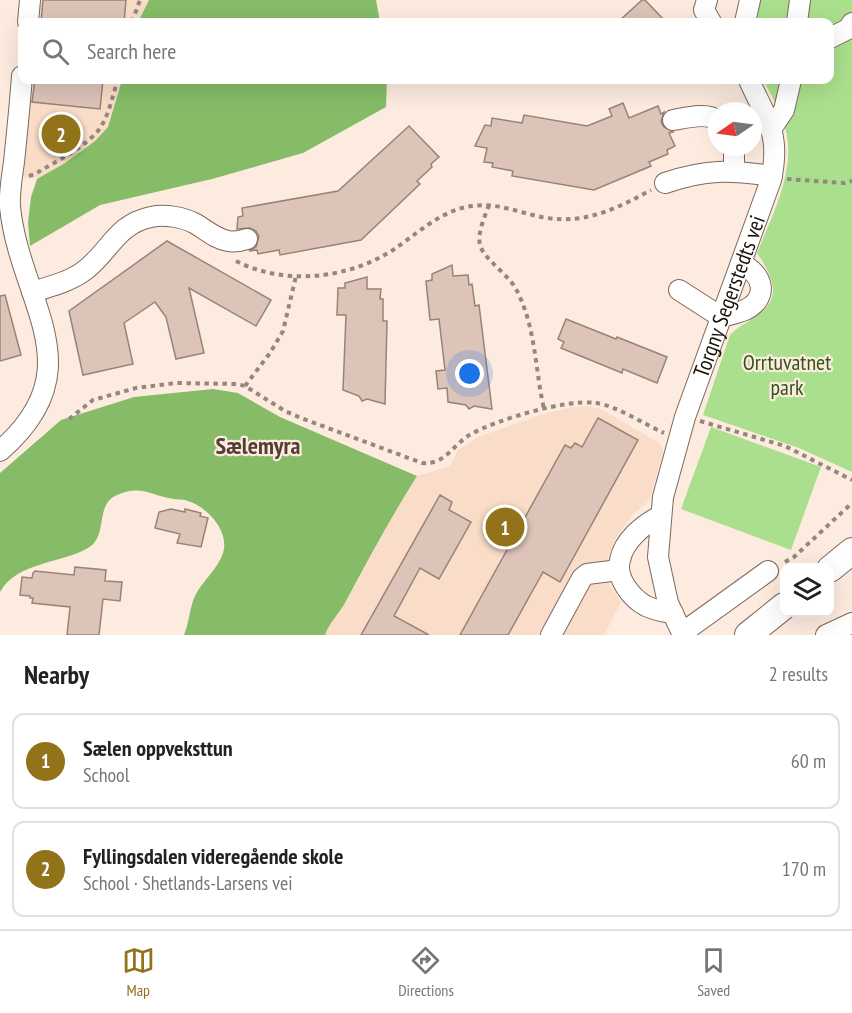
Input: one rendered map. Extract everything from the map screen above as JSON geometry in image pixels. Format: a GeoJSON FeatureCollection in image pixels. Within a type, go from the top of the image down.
{"type":"FeatureCollection","features":[{"type":"Feature","properties":{"kind":"main road"},"geometry":{"type":"LineString","coordinates":[[834,566],[852,551]]}},
{"type":"Feature","properties":{"kind":"main road"},"geometry":{"type":"LineString","coordinates":[[748,635],[780,609]]}},
{"type":"Feature","properties":{"kind":"street"},"geometry":{"type":"LineString","coordinates":[[28,18],[30,0]]}},
{"type":"Feature","properties":{"kind":"street"},"geometry":{"type":"LineString","coordinates":[[707,0],[704,10],[709,18]]}},
{"type":"Feature","properties":{"kind":"street"},"geometry":{"type":"LineString","coordinates":[[746,18],[750,0]]}},
{"type":"Feature","properties":{"kind":"street"},"geometry":{"type":"LineString","coordinates":[[798,18],[800,0]]}},
{"type":"Feature","properties":{"kind":"street"},"geometry":{"type":"LineString","coordinates":[[834,36],[848,29],[852,23]]}},
{"type":"Feature","properties":{"kind":"street"},"geometry":{"type":"LineString","coordinates":[[0,451],[10,442],[36,408],[47,383],[49,365],[48,344],[20,253],[10,206],[21,84]]}},
{"type":"Feature","properties":{"kind":"street","name":"Torgny Segerstedts vei"},"geometry":{"type":"LineString","coordinates":[[682,634],[668,603],[658,557],[660,516],[685,417],[772,176],[775,154],[772,128],[751,84]]}},
{"type":"Feature","properties":{"kind":"street"},"geometry":{"type":"LineString","coordinates":[[772,128],[784,110],[790,84]]}},
{"type":"Feature","properties":{"kind":"street"},"geometry":{"type":"LineString","coordinates":[[673,120],[708,117]]}},
{"type":"Feature","properties":{"kind":"street"},"geometry":{"type":"LineString","coordinates":[[734,156],[734,171]]}},
{"type":"Feature","properties":{"kind":"street"},"geometry":{"type":"LineString","coordinates":[[665,183],[711,171],[734,171],[772,176]]}},
{"type":"Feature","properties":{"kind":"street"},"geometry":{"type":"LineString","coordinates":[[32,292],[59,284],[83,272],[101,256],[116,235],[135,222],[152,217],[171,216],[194,223],[211,235],[227,241],[247,239]]}},
{"type":"Feature","properties":{"kind":"street"},"geometry":{"type":"LineString","coordinates":[[679,290],[722,317],[746,310],[761,292],[759,277],[751,268],[741,264]]}},
{"type":"Feature","properties":{"kind":"street"},"geometry":{"type":"LineString","coordinates":[[660,516],[644,525],[630,540],[620,559],[619,570],[632,595],[645,605],[659,611],[673,613]]}},
{"type":"Feature","properties":{"kind":"street"},"geometry":{"type":"LineString","coordinates":[[551,635],[582,578],[587,574],[619,570]]}},
{"type":"Feature","properties":{"kind":"street"},"geometry":{"type":"LineString","coordinates":[[682,634],[768,571]]}},
{"type":"Feature","properties":{"kind":"street"},"geometry":{"type":"LineString","coordinates":[[826,635],[852,623]]}},
{"type":"Feature","properties":{"kind":"path"},"geometry":{"type":"LineString","coordinates":[[133,18],[140,0]]}},
{"type":"Feature","properties":{"kind":"path"},"geometry":{"type":"LineString","coordinates":[[12,183],[52,164],[83,144],[97,131],[106,117],[117,84]]}},
{"type":"Feature","properties":{"kind":"path"},"geometry":{"type":"LineString","coordinates":[[772,176],[822,182],[852,181]]}},
{"type":"Feature","properties":{"kind":"path"},"geometry":{"type":"LineString","coordinates":[[235,260],[275,275],[331,274],[363,266],[391,251],[440,217],[469,206],[489,205],[549,219],[588,218],[613,210],[665,183]]}},
{"type":"Feature","properties":{"kind":"path"},"geometry":{"type":"LineString","coordinates":[[489,205],[479,244],[484,255],[505,273],[517,290],[525,309],[544,409]]}},
{"type":"Feature","properties":{"kind":"path"},"geometry":{"type":"LineString","coordinates":[[244,386],[270,353],[283,331],[296,276]]}},
{"type":"Feature","properties":{"kind":"path"},"geometry":{"type":"LineString","coordinates":[[69,419],[93,400],[135,388],[176,383],[244,386],[285,411],[422,463],[430,464],[440,460],[469,435],[506,420],[544,409],[579,403],[597,403],[618,410],[678,440]]}},
{"type":"Feature","properties":{"kind":"path"},"geometry":{"type":"LineString","coordinates":[[685,417],[785,446],[852,480]]}},
{"type":"Feature","properties":{"kind":"path"},"geometry":{"type":"LineString","coordinates":[[768,571],[794,557],[852,503]]}},
{"type":"Feature","properties":{"kind":"shaded area"},"geometry":{"type":"Polygon","coordinates":[[[34,0],[149,0],[140,18],[32,18],[34,0]]]}},
{"type":"Feature","properties":{"kind":"shaded area"},"geometry":{"type":"Polygon","coordinates":[[[26,84],[121,84],[109,127],[95,141],[65,163],[37,179],[16,176],[26,84]]]}},
{"type":"Feature","properties":{"kind":"shaded area"},"geometry":{"type":"Polygon","coordinates":[[[588,406],[603,410],[659,443],[663,452],[649,501],[633,514],[615,539],[608,557],[610,586],[621,602],[604,635],[325,635],[341,611],[417,476],[450,466],[458,450],[478,437],[540,415],[572,407],[588,406]]]}},
{"type":"Feature","properties":{"kind":"green space"},"geometry":{"type":"Polygon","coordinates":[[[149,0],[376,0],[379,18],[140,18],[149,0]]]}},
{"type":"Feature","properties":{"kind":"green space","name":"Orrtuvatnet park"},"geometry":{"type":"Polygon","coordinates":[[[761,0],[852,0],[852,472],[799,448],[703,415],[730,335],[766,308],[773,293],[767,269],[757,253],[783,187],[788,153],[787,135],[782,118],[765,84],[834,84],[834,18],[757,18],[761,0]]]}},
{"type":"Feature","properties":{"kind":"green space"},"geometry":{"type":"Polygon","coordinates":[[[121,84],[387,84],[386,107],[303,153],[212,179],[100,205],[30,246],[28,222],[31,197],[37,179],[65,163],[95,141],[108,127],[121,84]]]}},
{"type":"Feature","properties":{"kind":"green space"},"geometry":{"type":"Polygon","coordinates":[[[213,389],[238,393],[280,417],[417,476],[325,635],[184,635],[195,596],[218,564],[223,553],[223,536],[209,514],[195,504],[186,500],[166,498],[140,491],[125,492],[110,500],[103,513],[98,536],[88,548],[18,574],[0,592],[0,473],[61,420],[134,397],[213,389]]]}},
{"type":"Feature","properties":{"kind":"green space"},"geometry":{"type":"Polygon","coordinates":[[[711,427],[821,467],[791,550],[681,509],[711,427]]]}},
{"type":"Feature","properties":{"kind":"building"},"geometry":{"type":"Polygon","coordinates":[[[43,0],[126,0],[124,18],[41,18],[43,0]]]}},
{"type":"Feature","properties":{"kind":"building"},"geometry":{"type":"Polygon","coordinates":[[[642,0],[645,0],[662,18],[622,18],[642,0]]]}},
{"type":"Feature","properties":{"kind":"building"},"geometry":{"type":"Polygon","coordinates":[[[34,84],[103,84],[100,109],[32,102],[34,84]]]}},
{"type":"Feature","properties":{"kind":"building"},"geometry":{"type":"Polygon","coordinates":[[[623,103],[629,118],[658,106],[661,114],[664,112],[661,122],[664,127],[673,132],[669,133],[675,146],[667,150],[668,154],[649,162],[651,166],[594,190],[512,176],[513,171],[492,167],[493,163],[484,162],[487,148],[475,146],[485,125],[491,126],[492,118],[522,123],[524,115],[587,126],[612,116],[609,109],[623,103]]]}},
{"type":"Feature","properties":{"kind":"building"},"geometry":{"type":"Polygon","coordinates":[[[409,126],[439,157],[417,181],[420,184],[361,240],[280,255],[279,250],[258,254],[257,250],[249,251],[256,247],[259,236],[250,228],[237,229],[238,217],[243,216],[242,208],[338,191],[409,126]]]}},
{"type":"Feature","properties":{"kind":"building"},"geometry":{"type":"Polygon","coordinates":[[[167,241],[271,300],[256,326],[189,288],[204,353],[176,359],[166,317],[155,302],[124,323],[133,364],[83,375],[69,311],[167,241]]]}},
{"type":"Feature","properties":{"kind":"building"},"geometry":{"type":"Polygon","coordinates":[[[452,265],[453,276],[468,275],[469,285],[472,284],[475,306],[479,305],[492,409],[474,406],[469,409],[466,405],[448,402],[447,388],[438,389],[436,371],[445,370],[439,319],[430,320],[426,281],[432,280],[432,274],[452,265]]]}},
{"type":"Feature","properties":{"kind":"building"},"geometry":{"type":"Polygon","coordinates":[[[367,277],[367,289],[381,289],[383,321],[387,321],[385,404],[367,399],[362,401],[359,396],[343,390],[346,315],[337,315],[338,288],[345,288],[345,283],[367,277]]]}},
{"type":"Feature","properties":{"kind":"building"},"geometry":{"type":"Polygon","coordinates":[[[5,295],[21,355],[0,361],[0,296],[5,295]]]}},
{"type":"Feature","properties":{"kind":"building"},"geometry":{"type":"Polygon","coordinates":[[[566,319],[667,357],[657,383],[623,369],[622,373],[561,348],[564,342],[558,339],[566,319]]]}},
{"type":"Feature","properties":{"kind":"building"},"geometry":{"type":"Polygon","coordinates":[[[598,418],[638,440],[560,582],[543,572],[508,635],[460,635],[565,445],[571,448],[575,443],[582,447],[598,418]]]}},
{"type":"Feature","properties":{"kind":"building"},"geometry":{"type":"Polygon","coordinates":[[[440,495],[452,502],[449,510],[471,522],[439,579],[420,568],[394,616],[429,635],[361,635],[440,495]]]}},
{"type":"Feature","properties":{"kind":"building"},"geometry":{"type":"Polygon","coordinates":[[[171,509],[185,512],[185,509],[201,513],[200,516],[208,518],[201,547],[177,543],[180,534],[155,528],[159,512],[171,509]]]}},
{"type":"Feature","properties":{"kind":"building"},"geometry":{"type":"Polygon","coordinates":[[[75,567],[106,570],[105,581],[122,582],[120,601],[103,599],[99,635],[67,635],[70,607],[32,603],[33,598],[30,596],[20,595],[22,577],[32,578],[35,571],[74,575],[75,567]]]}},
{"type":"Feature","properties":{"kind":"place","name":"Fyllingsdalen videregående skole"},"geometry":{"type":"Point","coordinates":[61,134]}},
{"type":"Feature","properties":{"kind":"place","name":"Sælen oppveksttun"},"geometry":{"type":"Point","coordinates":[505,527]}},
{"type":"Feature","properties":{"kind":"district","name":"Sælemyra"},"geometry":{"type":"Point","coordinates":[258,445]}}]}
